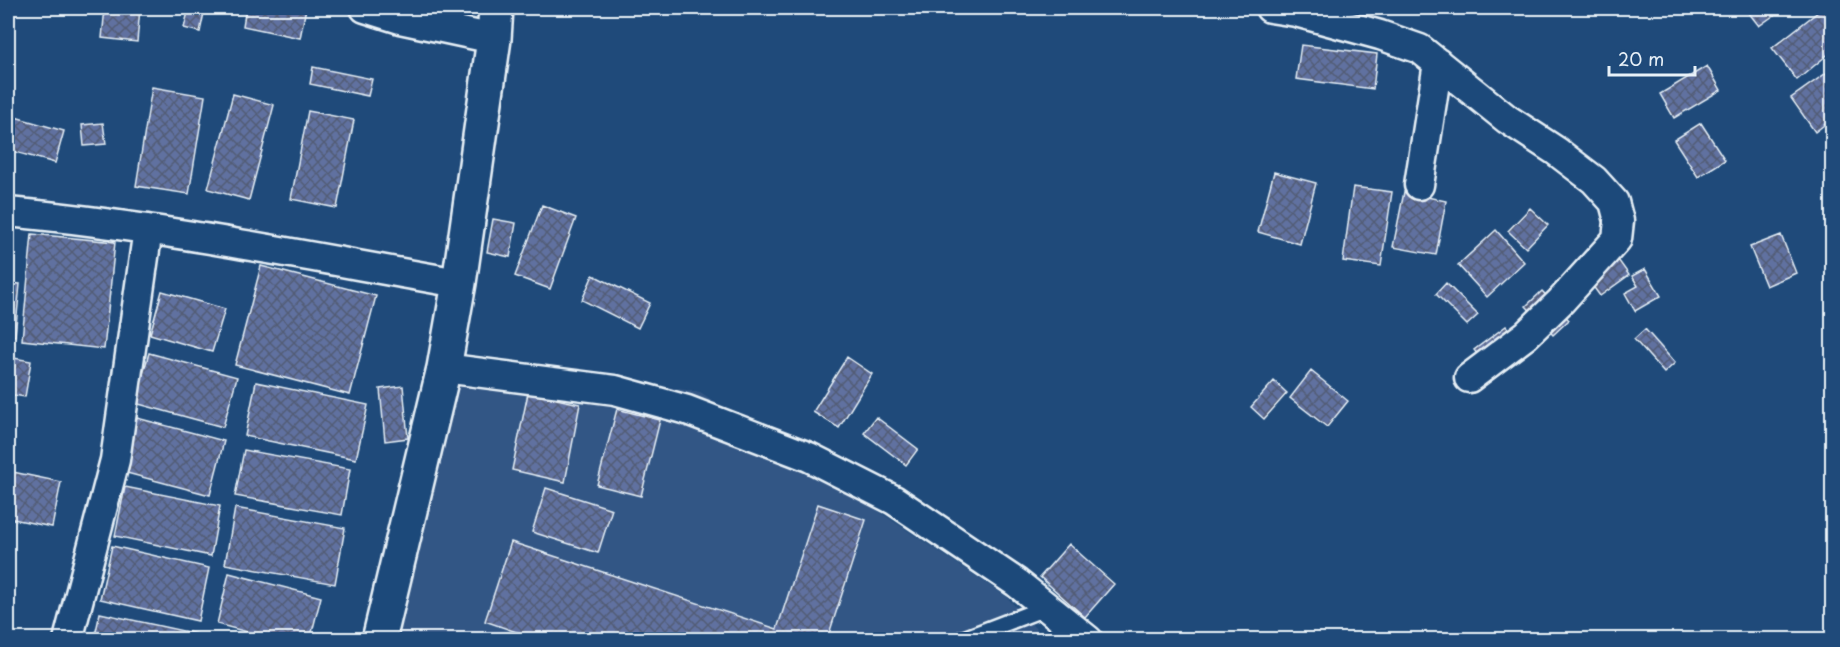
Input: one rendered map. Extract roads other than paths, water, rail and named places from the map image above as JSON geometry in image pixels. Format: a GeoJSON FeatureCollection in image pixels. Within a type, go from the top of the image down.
{"type":"FeatureCollection","features":[{"type":"Feature","properties":{"kind":"street"},"geometry":{"type":"LineString","coordinates":[[365,8],[400,19],[495,23],[459,283],[444,368],[379,639]]}},
{"type":"Feature","properties":{"kind":"street"},"geometry":{"type":"LineString","coordinates":[[1270,8],[1296,12],[1388,37],[1420,49],[1507,119],[1594,180],[1614,202],[1619,221],[1617,240],[1561,302],[1526,335],[1469,378]]}},
{"type":"Feature","properties":{"kind":"street"},"geometry":{"type":"LineString","coordinates":[[1419,185],[1438,63]]}},
{"type":"Feature","properties":{"kind":"street"},"geometry":{"type":"LineString","coordinates":[[8,212],[73,218],[148,229],[459,283]]}},
{"type":"Feature","properties":{"kind":"street"},"geometry":{"type":"LineString","coordinates":[[69,639],[115,460],[148,229]]}},
{"type":"Feature","properties":{"kind":"street"},"geometry":{"type":"LineString","coordinates":[[444,368],[615,390],[687,410],[809,457],[894,500],[1017,583],[1088,639]]}},
{"type":"Feature","properties":{"kind":"lane"},"geometry":{"type":"LineString","coordinates":[[961,639],[1047,607]]}}]}
